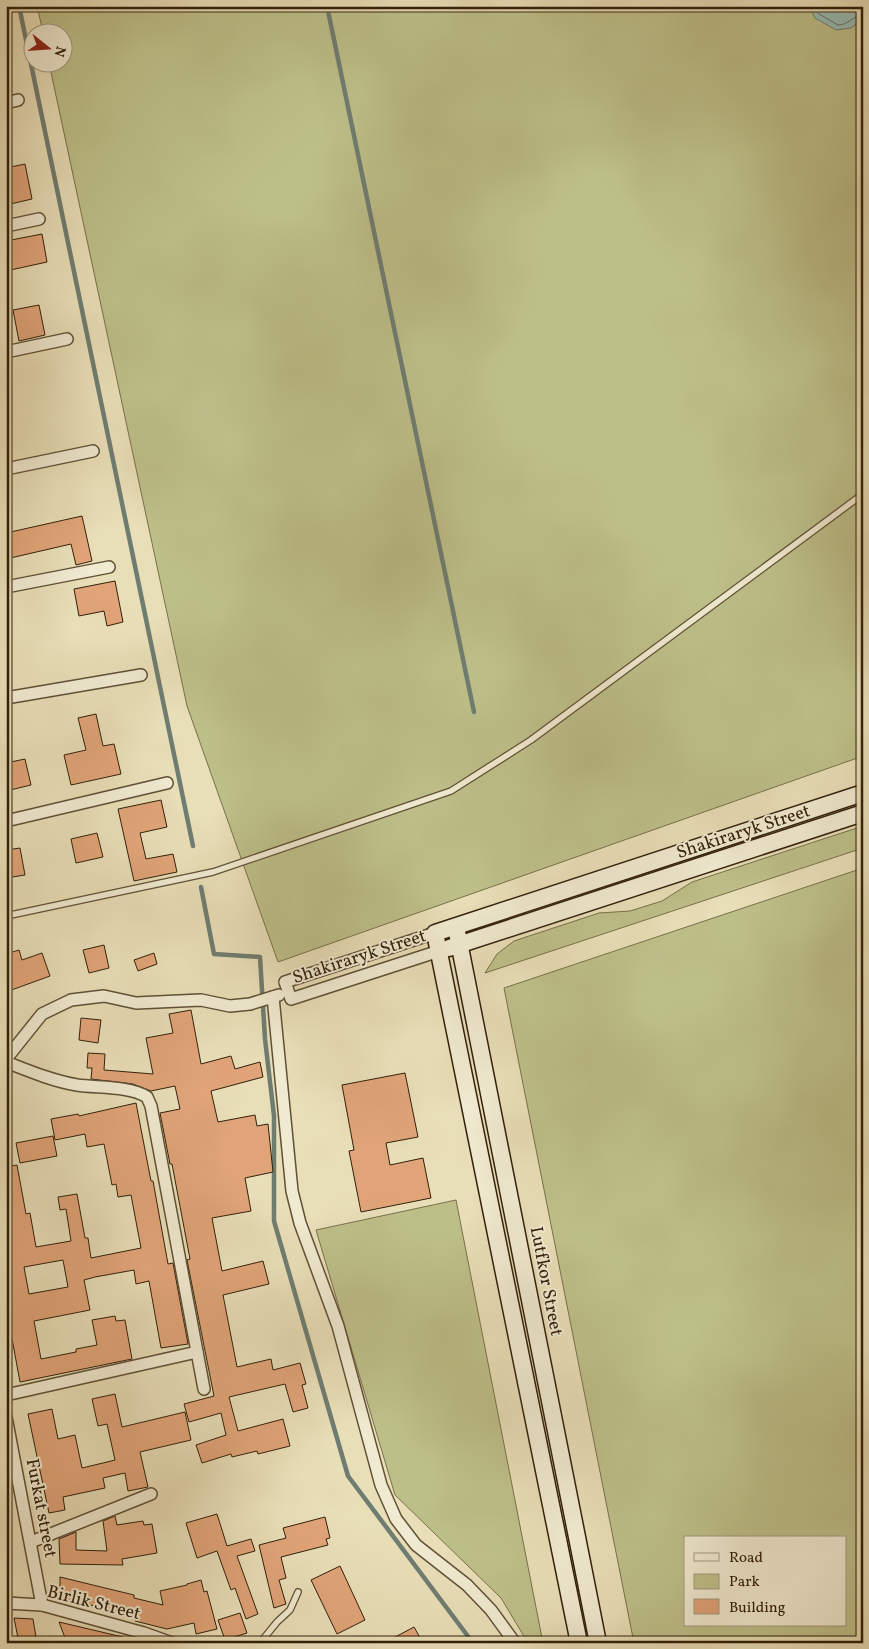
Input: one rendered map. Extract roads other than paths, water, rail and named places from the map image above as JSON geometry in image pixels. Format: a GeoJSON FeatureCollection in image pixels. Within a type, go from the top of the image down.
{"type":"FeatureCollection","features":[{"type":"Feature","properties":{"kind":"main road","name":"Shakiraryk Street"},"geometry":{"type":"LineString","coordinates":[[435,933],[863,793]]}},
{"type":"Feature","properties":{"kind":"main road","name":"Shakiraryk Street"},"geometry":{"type":"LineString","coordinates":[[439,951],[863,813]]}},
{"type":"Feature","properties":{"kind":"main road","name":"Lutfkor Street"},"geometry":{"type":"LineString","coordinates":[[456,926],[598,1643]]}},
{"type":"Feature","properties":{"kind":"main road"},"geometry":{"type":"LineString","coordinates":[[435,933],[579,1643]]}},
{"type":"Feature","properties":{"kind":"street"},"geometry":{"type":"LineString","coordinates":[[6,226],[39,219]]}},
{"type":"Feature","properties":{"kind":"street"},"geometry":{"type":"LineString","coordinates":[[6,352],[67,339]]}},
{"type":"Feature","properties":{"kind":"street"},"geometry":{"type":"LineString","coordinates":[[6,469],[93,451]]}},
{"type":"Feature","properties":{"kind":"street"},"geometry":{"type":"LineString","coordinates":[[6,587],[109,567]]}},
{"type":"Feature","properties":{"kind":"street"},"geometry":{"type":"LineString","coordinates":[[6,698],[141,675]]}},
{"type":"Feature","properties":{"kind":"street"},"geometry":{"type":"LineString","coordinates":[[6,820],[167,783]]}},
{"type":"Feature","properties":{"kind":"street","name":"Shakiraryk Street"},"geometry":{"type":"LineString","coordinates":[[435,933],[285,982],[291,999],[439,951]]}},
{"type":"Feature","properties":{"kind":"street"},"geometry":{"type":"LineString","coordinates":[[204,1389],[151,1106],[147,1097],[134,1091],[76,1085],[48,1078],[6,1061],[42,1014],[71,1000],[104,996],[136,1003],[201,1000],[230,1006],[250,1004],[288,992]]}},
{"type":"Feature","properties":{"kind":"street"},"geometry":{"type":"LineString","coordinates":[[273,997],[292,1190],[300,1223],[338,1326],[381,1485],[396,1519],[416,1545],[467,1585],[491,1610],[515,1643]]}},
{"type":"Feature","properties":{"kind":"street"},"geometry":{"type":"LineString","coordinates":[[6,1395],[197,1352]]}},
{"type":"Feature","properties":{"kind":"street","name":"Furkat street"},"geometry":{"type":"LineString","coordinates":[[6,1417],[42,1605]]}},
{"type":"Feature","properties":{"kind":"street"},"geometry":{"type":"LineString","coordinates":[[31,1542],[151,1494]]}},
{"type":"Feature","properties":{"kind":"street","name":"Birlik Street"},"geometry":{"type":"LineString","coordinates":[[6,1602],[42,1605],[144,1632],[172,1643]]}},
{"type":"Feature","properties":{"kind":"lane"},"geometry":{"type":"LineString","coordinates":[[6,916],[213,872],[451,791],[531,740],[863,494]]}},
{"type":"Feature","properties":{"kind":"lane"},"geometry":{"type":"LineString","coordinates":[[260,1643],[277,1622],[290,1610],[298,1592]]}},
{"type":"Feature","properties":{"kind":"water"},"geometry":{"type":"Polygon","coordinates":[[[809,6],[863,6],[863,19],[851,28],[836,30],[815,18],[809,6]]]}},
{"type":"Feature","properties":{"kind":"waterway"},"geometry":{"type":"LineString","coordinates":[[19,6],[193,846]]}},
{"type":"Feature","properties":{"kind":"waterway"},"geometry":{"type":"LineString","coordinates":[[327,6],[474,712]]}},
{"type":"Feature","properties":{"kind":"waterway"},"geometry":{"type":"LineString","coordinates":[[201,887],[214,954],[260,957],[265,1039],[274,1116],[274,1221],[348,1476],[473,1643]]}}]}
